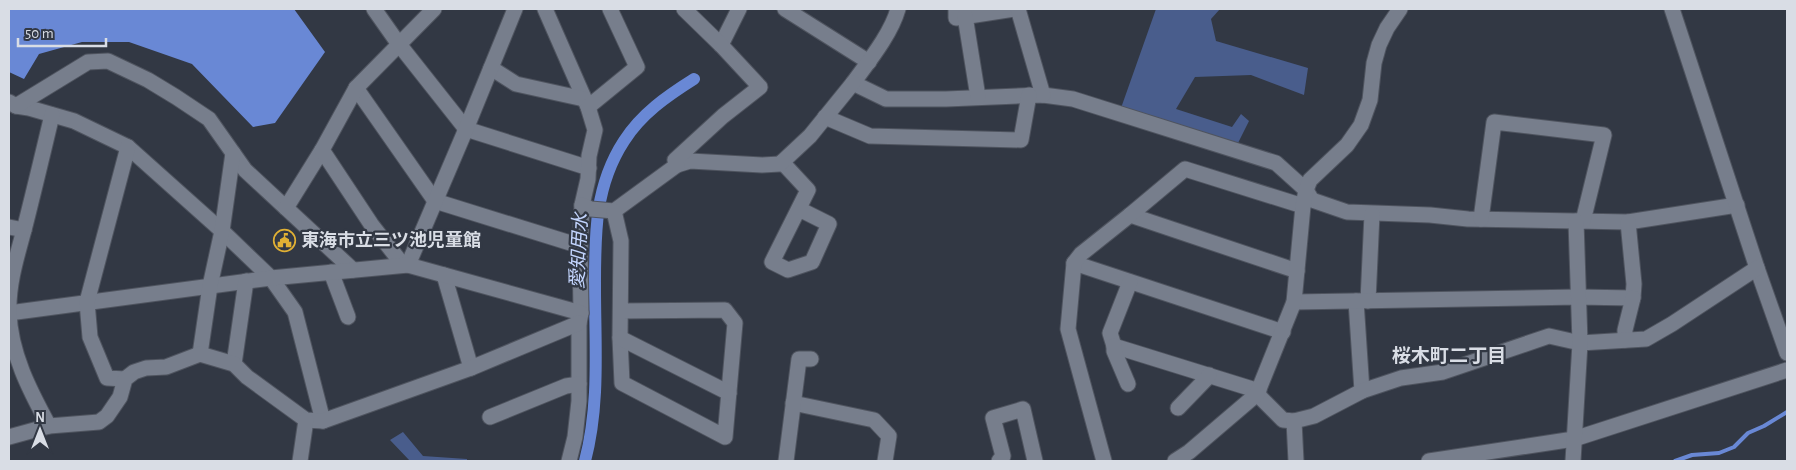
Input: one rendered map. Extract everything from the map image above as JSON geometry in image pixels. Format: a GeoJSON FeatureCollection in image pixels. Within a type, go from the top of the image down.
{"type":"FeatureCollection","features":[{"type":"Feature","properties":{"kind":"street"},"geometry":{"type":"LineString","coordinates":[[374,9],[398,43],[466,129],[574,165],[589,168]]}},
{"type":"Feature","properties":{"kind":"street"},"geometry":{"type":"LineString","coordinates":[[286,208],[322,150],[356,88],[398,43],[434,9]]}},
{"type":"Feature","properties":{"kind":"street"},"geometry":{"type":"LineString","coordinates":[[406,265],[466,129],[515,9]]}},
{"type":"Feature","properties":{"kind":"street"},"geometry":{"type":"LineString","coordinates":[[546,9],[586,103],[595,130],[589,156],[586,207],[580,246],[579,401],[575,437],[569,461]]}},
{"type":"Feature","properties":{"kind":"street"},"geometry":{"type":"LineString","coordinates":[[586,103],[637,67],[610,9]]}},
{"type":"Feature","properties":{"kind":"street"},"geometry":{"type":"LineString","coordinates":[[677,165],[675,160],[723,116],[760,87],[684,9]]}},
{"type":"Feature","properties":{"kind":"street"},"geometry":{"type":"LineString","coordinates":[[721,45],[740,9]]}},
{"type":"Feature","properties":{"kind":"street"},"geometry":{"type":"LineString","coordinates":[[784,9],[869,62]]}},
{"type":"Feature","properties":{"kind":"street"},"geometry":{"type":"LineString","coordinates":[[586,207],[611,210],[677,165],[690,162],[780,164],[810,136],[869,62],[895,20],[898,9]]}},
{"type":"Feature","properties":{"kind":"street"},"geometry":{"type":"LineString","coordinates":[[978,97],[961,13],[1014,9]]}},
{"type":"Feature","properties":{"kind":"street"},"geometry":{"type":"LineString","coordinates":[[826,117],[870,136],[1020,140],[1036,95],[1018,9]]}},
{"type":"Feature","properties":{"kind":"street"},"geometry":{"type":"LineString","coordinates":[[1175,461],[1190,456],[1258,392],[1294,302],[1306,190],[1310,180],[1347,145],[1361,125],[1370,100],[1374,63],[1379,45],[1386,28],[1400,9]]}},
{"type":"Feature","properties":{"kind":"street"},"geometry":{"type":"LineString","coordinates":[[1672,9],[1738,205],[1756,268],[1787,353]]}},
{"type":"Feature","properties":{"kind":"street"},"geometry":{"type":"LineString","coordinates":[[12,104],[88,62],[108,61],[155,84],[208,119],[245,170],[353,270]]}},
{"type":"Feature","properties":{"kind":"street"},"geometry":{"type":"LineString","coordinates":[[491,68],[516,84],[586,103]]}},
{"type":"Feature","properties":{"kind":"street"},"geometry":{"type":"LineString","coordinates":[[853,83],[886,98],[1036,95],[1074,98],[1276,163],[1306,190],[1312,200],[1347,212],[1481,219],[1628,222],[1738,205]]}},
{"type":"Feature","properties":{"kind":"street"},"geometry":{"type":"LineString","coordinates":[[356,88],[435,201],[580,246]]}},
{"type":"Feature","properties":{"kind":"street"},"geometry":{"type":"LineString","coordinates":[[12,104],[74,121],[128,147],[222,231],[271,278],[295,312],[323,421]]}},
{"type":"Feature","properties":{"kind":"street"},"geometry":{"type":"LineString","coordinates":[[49,426],[31,393],[15,352],[9,313],[14,273],[52,114]]}},
{"type":"Feature","properties":{"kind":"street"},"geometry":{"type":"LineString","coordinates":[[1481,219],[1494,122],[1604,135],[1580,222],[1578,297],[1580,343],[1573,461]]}},
{"type":"Feature","properties":{"kind":"street"},"geometry":{"type":"LineString","coordinates":[[125,379],[107,378],[90,337],[87,302],[128,147]]}},
{"type":"Feature","properties":{"kind":"street"},"geometry":{"type":"LineString","coordinates":[[322,150],[371,224],[406,265]]}},
{"type":"Feature","properties":{"kind":"street"},"geometry":{"type":"LineString","coordinates":[[200,354],[210,286],[222,231],[233,154]]}},
{"type":"Feature","properties":{"kind":"street"},"geometry":{"type":"LineString","coordinates":[[782,162],[808,190],[799,209]]}},
{"type":"Feature","properties":{"kind":"street"},"geometry":{"type":"LineString","coordinates":[[1104,461],[1068,329],[1074,263],[1081,254],[1185,169],[1303,206]]}},
{"type":"Feature","properties":{"kind":"street"},"geometry":{"type":"LineString","coordinates":[[611,210],[621,241],[620,338],[622,382],[725,437],[735,322],[725,310],[621,311]]}},
{"type":"Feature","properties":{"kind":"street"},"geometry":{"type":"LineString","coordinates":[[1362,391],[1362,301],[1372,214]]}},
{"type":"Feature","properties":{"kind":"street"},"geometry":{"type":"LineString","coordinates":[[1130,215],[1297,271]]}},
{"type":"Feature","properties":{"kind":"street"},"geometry":{"type":"LineString","coordinates":[[1625,340],[1625,330],[1632,308],[1634,284],[1628,222]]}},
{"type":"Feature","properties":{"kind":"street"},"geometry":{"type":"LineString","coordinates":[[9,227],[24,230]]}},
{"type":"Feature","properties":{"kind":"street"},"geometry":{"type":"LineString","coordinates":[[1074,263],[1282,332]]}},
{"type":"Feature","properties":{"kind":"street"},"geometry":{"type":"LineString","coordinates":[[9,313],[246,281],[406,265],[444,275],[580,318]]}},
{"type":"Feature","properties":{"kind":"street"},"geometry":{"type":"LineString","coordinates":[[1114,346],[1258,392],[1282,420],[1294,421],[1314,416],[1362,391],[1401,378],[1443,372],[1549,336],[1580,343],[1646,338],[1672,324],[1756,268]]}},
{"type":"Feature","properties":{"kind":"street"},"geometry":{"type":"LineString","coordinates":[[331,272],[348,317]]}},
{"type":"Feature","properties":{"kind":"street"},"geometry":{"type":"LineString","coordinates":[[444,275],[471,368]]}},
{"type":"Feature","properties":{"kind":"street"},"geometry":{"type":"LineString","coordinates":[[234,364],[246,281]]}},
{"type":"Feature","properties":{"kind":"street"},"geometry":{"type":"LineString","coordinates":[[1128,384],[1114,351],[1110,333],[1130,282]]}},
{"type":"Feature","properties":{"kind":"street"},"geometry":{"type":"LineString","coordinates":[[1294,302],[1578,297],[1633,298]]}},
{"type":"Feature","properties":{"kind":"street"},"geometry":{"type":"LineString","coordinates":[[9,437],[49,426],[99,422],[107,416],[120,397],[125,379],[134,372],[146,368],[166,367],[200,354],[234,364],[246,377],[306,420],[323,421],[471,368],[580,318]]}},
{"type":"Feature","properties":{"kind":"street"},"geometry":{"type":"LineString","coordinates":[[620,338],[729,393]]}},
{"type":"Feature","properties":{"kind":"street"},"geometry":{"type":"LineString","coordinates":[[786,461],[799,359],[811,359]]}},
{"type":"Feature","properties":{"kind":"street"},"geometry":{"type":"LineString","coordinates":[[1429,461],[1574,439],[1787,370]]}},
{"type":"Feature","properties":{"kind":"street"},"geometry":{"type":"LineString","coordinates":[[1178,408],[1209,375]]}},
{"type":"Feature","properties":{"kind":"street"},"geometry":{"type":"LineString","coordinates":[[490,417],[566,386],[579,384]]}},
{"type":"Feature","properties":{"kind":"street"},"geometry":{"type":"LineString","coordinates":[[793,403],[874,420],[889,436],[885,461]]}},
{"type":"Feature","properties":{"kind":"street"},"geometry":{"type":"LineString","coordinates":[[999,461],[1003,456],[993,418],[1023,409],[1035,461]]}},
{"type":"Feature","properties":{"kind":"street"},"geometry":{"type":"LineString","coordinates":[[300,461],[306,420]]}},
{"type":"Feature","properties":{"kind":"street"},"geometry":{"type":"LineString","coordinates":[[1294,421],[1296,461]]}},
{"type":"Feature","properties":{"kind":"shaded area"},"geometry":{"type":"Polygon","coordinates":[[[9,9],[294,9],[325,52],[275,123],[253,127],[192,64],[129,42],[82,42],[39,54],[24,79],[9,72],[9,9]]]}},
{"type":"Feature","properties":{"kind":"shaded area"},"geometry":{"type":"Polygon","coordinates":[[[1156,9],[1220,9],[1211,19],[1216,41],[1308,68],[1304,95],[1251,75],[1195,77],[1176,109],[1232,127],[1241,114],[1249,121],[1237,145],[1121,108],[1156,9]]]}},
{"type":"Feature","properties":{"kind":"shaded area"},"geometry":{"type":"Polygon","coordinates":[[[403,432],[423,456],[467,459],[467,461],[410,461],[390,440],[403,432]]]}},
{"type":"Feature","properties":{"kind":"waterway","name":"愛知用水"},"geometry":{"type":"LineString","coordinates":[[585,461],[590,440],[595,397],[596,231],[598,212],[607,176],[614,158],[638,122],[655,106],[694,79]]}},
{"type":"Feature","properties":{"kind":"waterway"},"geometry":{"type":"LineString","coordinates":[[1675,461],[1692,455],[1719,453],[1734,447],[1748,433],[1787,412]]}},
{"type":"Feature","properties":{"kind":"place","name":"東海市立三ツ池児童館"},"geometry":{"type":"Point","coordinates":[285,240]}},
{"type":"Feature","properties":{"kind":"district","name":"桜木町二丁目"},"geometry":{"type":"Point","coordinates":[1449,355]}}]}
